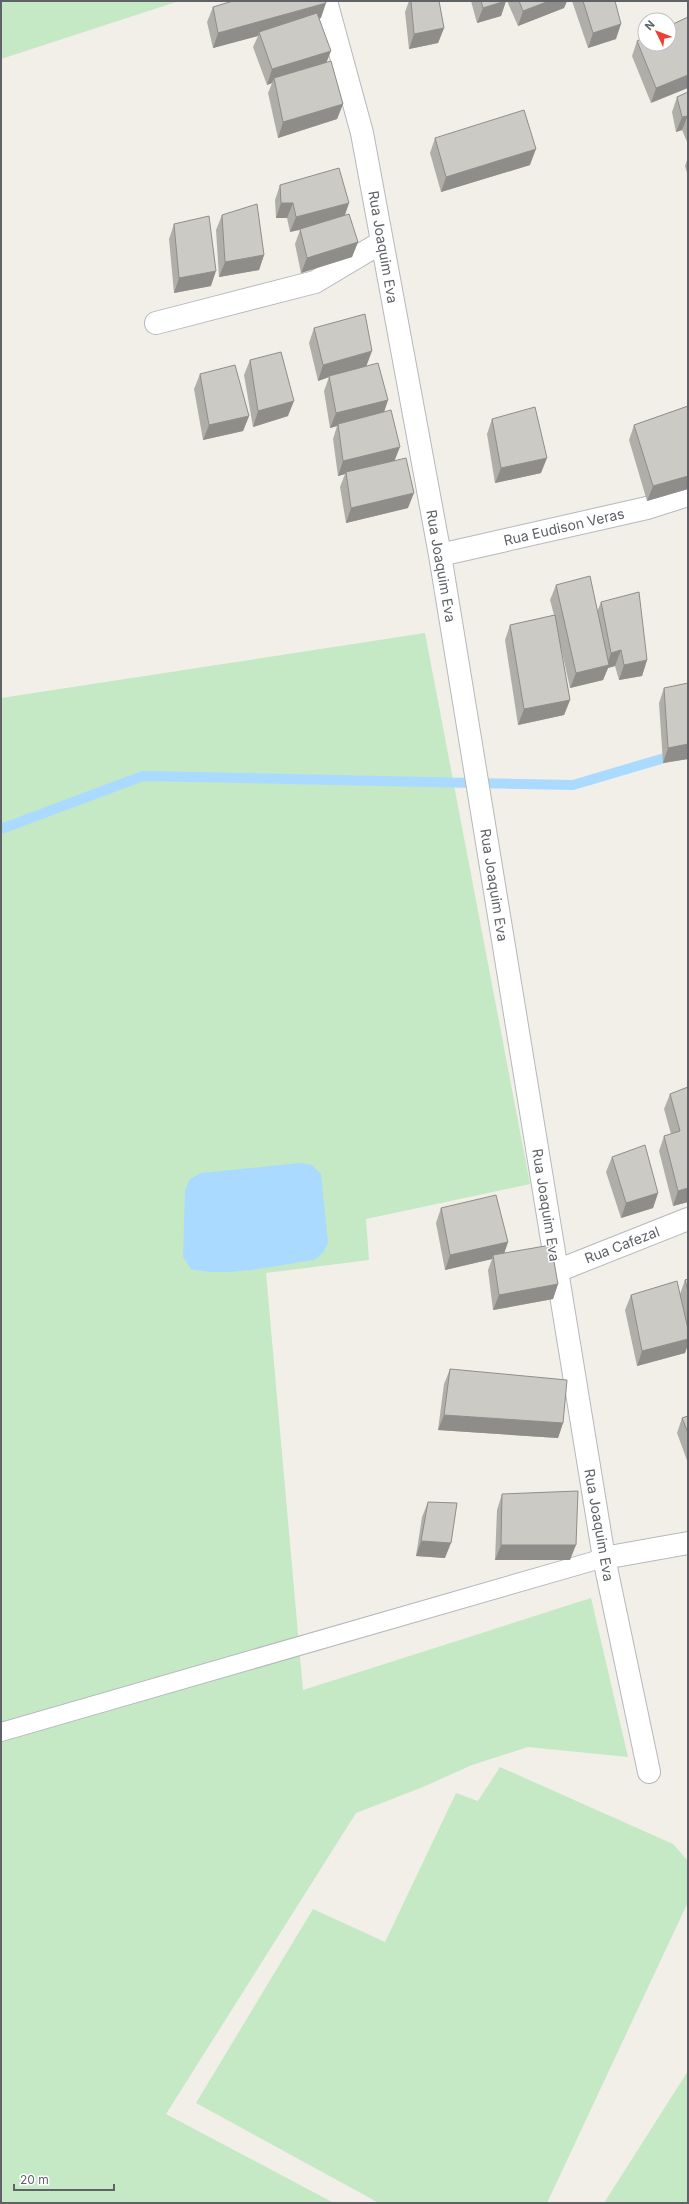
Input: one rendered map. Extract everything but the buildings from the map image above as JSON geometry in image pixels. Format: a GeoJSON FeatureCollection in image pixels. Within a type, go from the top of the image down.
{"type":"FeatureCollection","features":[{"type":"Feature","properties":{"kind":"street","name":"Rua Joaquim Eva"},"geometry":{"type":"LineString","coordinates":[[326,1],[362,133],[440,555],[604,1558],[649,1772]]}},
{"type":"Feature","properties":{"kind":"street"},"geometry":{"type":"LineString","coordinates":[[156,323],[315,282],[382,242]]}},
{"type":"Feature","properties":{"kind":"street","name":"Rua Eudison Veras"},"geometry":{"type":"LineString","coordinates":[[440,555],[647,508],[688,495]]}},
{"type":"Feature","properties":{"kind":"street","name":"Rua Cafezal"},"geometry":{"type":"LineString","coordinates":[[557,1270],[688,1219]]}},
{"type":"Feature","properties":{"kind":"street"},"geometry":{"type":"LineString","coordinates":[[604,1558],[688,1543]]}},
{"type":"Feature","properties":{"kind":"lane"},"geometry":{"type":"LineString","coordinates":[[1,1732],[604,1558]]}},
{"type":"Feature","properties":{"kind":"green space"},"geometry":{"type":"Polygon","coordinates":[[[1,1],[179,1],[1,59],[1,1]]]}},
{"type":"Feature","properties":{"kind":"green space"},"geometry":{"type":"Polygon","coordinates":[[[425,633],[530,1184],[366,1219],[369,1260],[266,1273],[303,1690],[591,1598],[628,1757],[528,1747],[472,1765],[423,1787],[356,1813],[166,2114],[334,2203],[1,2203],[1,698],[425,633]]]}},
{"type":"Feature","properties":{"kind":"green space"},"geometry":{"type":"Polygon","coordinates":[[[500,1767],[673,1844],[688,1861],[688,1902],[547,2203],[379,2203],[196,2103],[313,1909],[385,1942],[456,1793],[478,1801],[500,1767]]]}},
{"type":"Feature","properties":{"kind":"green space"},"geometry":{"type":"Polygon","coordinates":[[[688,2071],[688,2203],[604,2203],[688,2071]]]}},
{"type":"Feature","properties":{"kind":"water"},"geometry":{"type":"Polygon","coordinates":[[[300,1163],[312,1165],[321,1174],[328,1243],[323,1253],[314,1260],[252,1270],[220,1272],[191,1269],[183,1257],[185,1190],[190,1179],[201,1173],[300,1163]]]}},
{"type":"Feature","properties":{"kind":"waterway"},"geometry":{"type":"LineString","coordinates":[[1,829],[143,776],[573,785],[688,751]]}}]}
